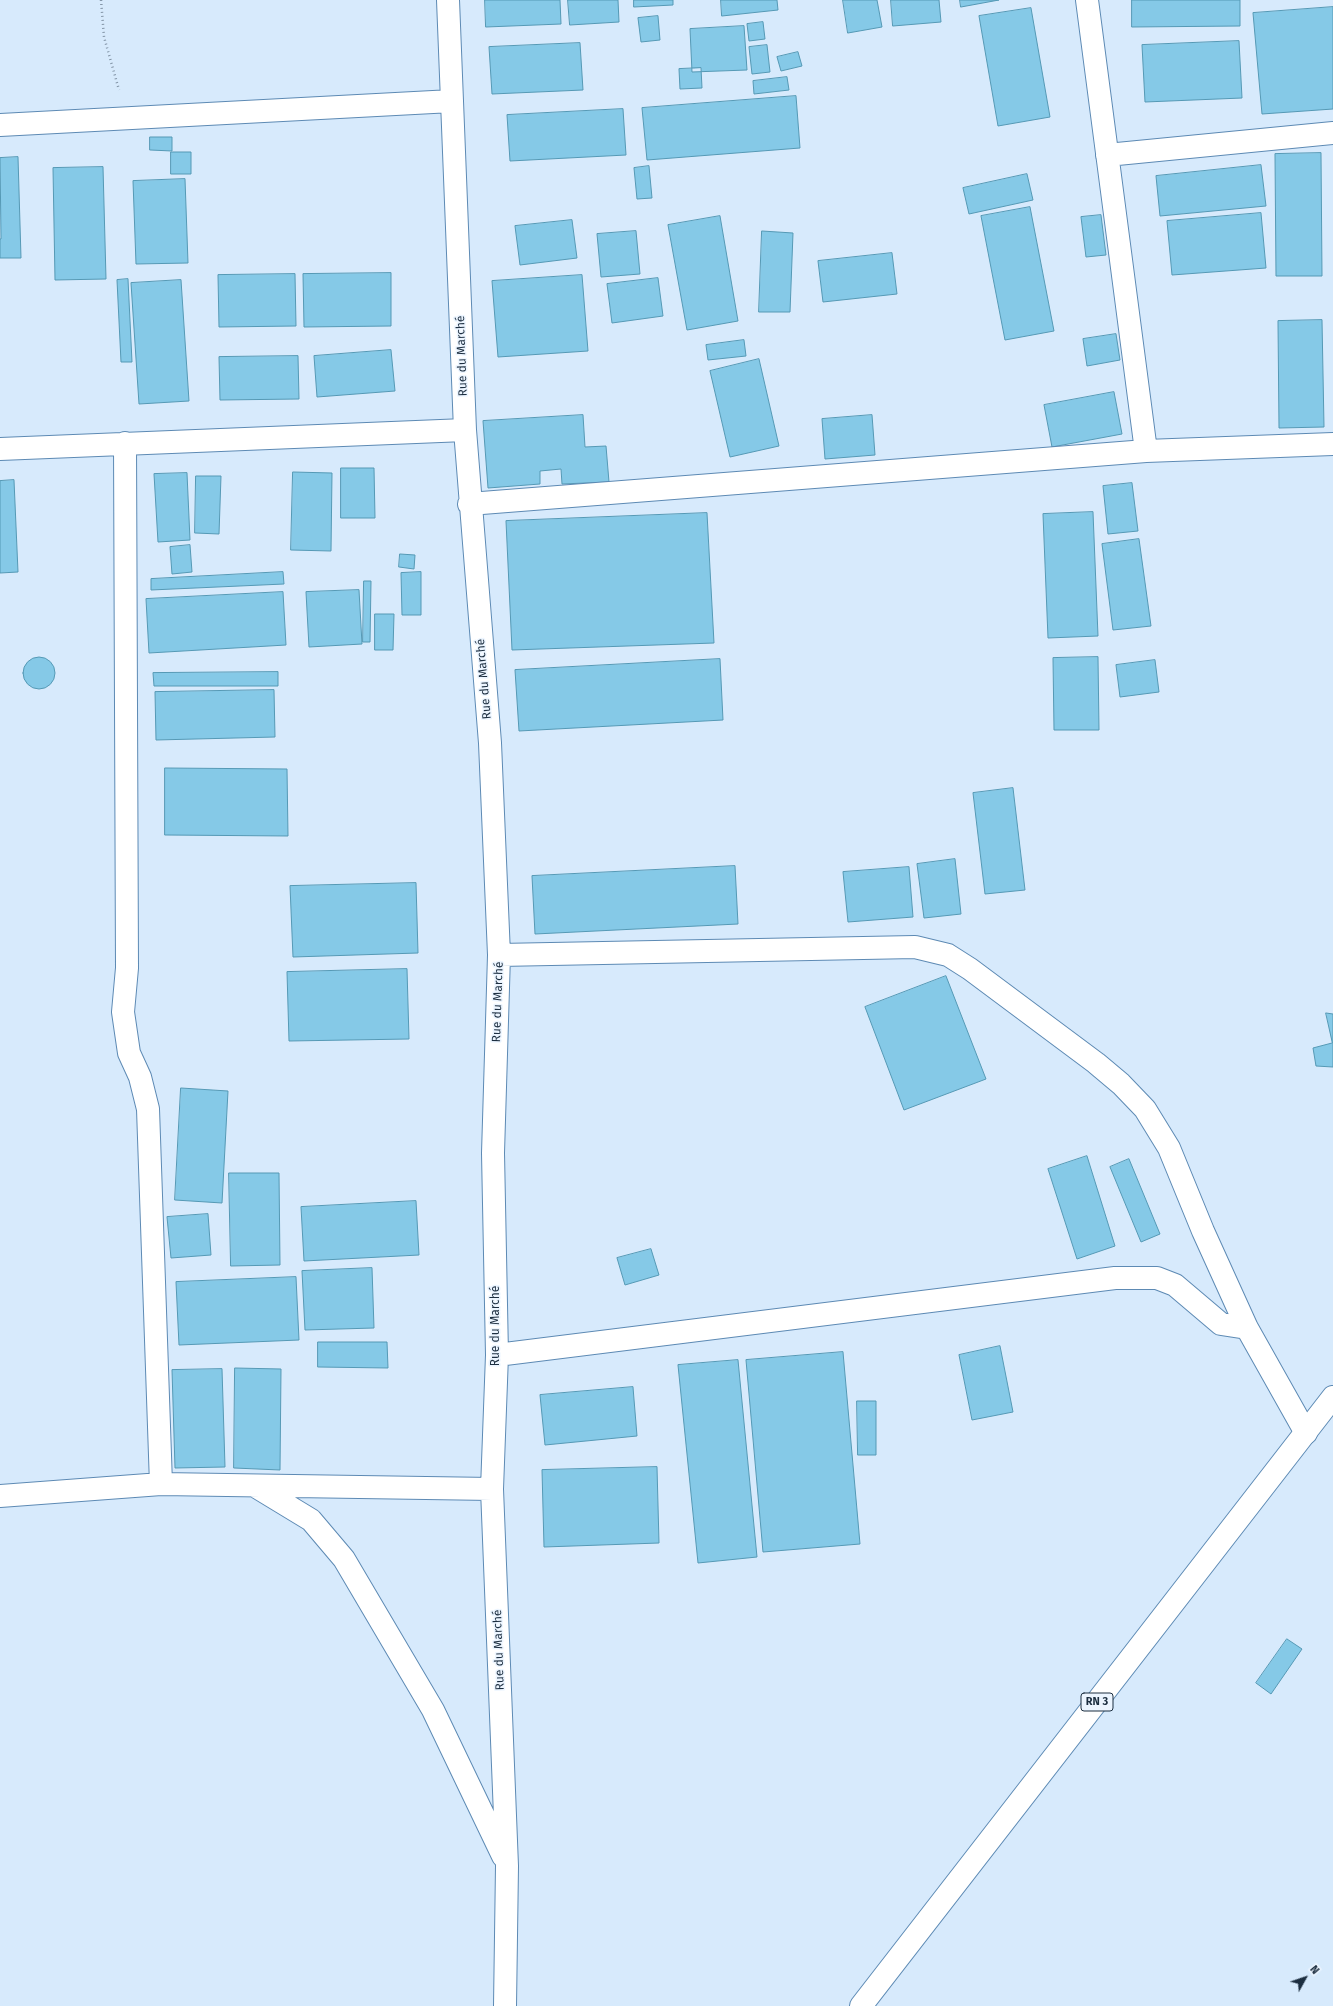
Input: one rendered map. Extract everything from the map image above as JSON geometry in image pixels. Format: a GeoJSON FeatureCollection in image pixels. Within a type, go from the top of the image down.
{"type":"FeatureCollection","features":[{"type":"Feature","properties":{"kind":"street","name":"Rue du Marché"},"geometry":{"type":"LineString","coordinates":[[448,0],[465,430],[469,504],[490,743],[499,955],[493,1153],[497,1355],[492,1489],[507,1866],[505,2006]]}},
{"type":"Feature","properties":{"kind":"street"},"geometry":{"type":"LineString","coordinates":[[1087,0],[1146,451]]}},
{"type":"Feature","properties":{"kind":"street"},"geometry":{"type":"LineString","coordinates":[[0,125],[452,101]]}},
{"type":"Feature","properties":{"kind":"street"},"geometry":{"type":"LineString","coordinates":[[1108,155],[1333,134]]}},
{"type":"Feature","properties":{"kind":"street"},"geometry":{"type":"LineString","coordinates":[[0,449],[465,430]]}},
{"type":"Feature","properties":{"kind":"street"},"geometry":{"type":"LineString","coordinates":[[125,443],[127,968],[124,1012],[129,1053],[140,1077],[148,1109],[161,1484]]}},
{"type":"Feature","properties":{"kind":"street"},"geometry":{"type":"LineString","coordinates":[[469,504],[1146,451],[1333,444]]}},
{"type":"Feature","properties":{"kind":"street"},"geometry":{"type":"LineString","coordinates":[[499,955],[915,947],[948,955],[1096,1063],[1121,1084],[1144,1109],[1170,1148],[1203,1231],[1247,1328],[1306,1433]]}},
{"type":"Feature","properties":{"kind":"street"},"geometry":{"type":"LineString","coordinates":[[497,1355],[1115,1278],[1157,1278],[1174,1285],[1221,1324],[1247,1328]]}},
{"type":"Feature","properties":{"kind":"street","name":"RN 3"},"geometry":{"type":"LineString","coordinates":[[861,2006],[1333,1397]]}},
{"type":"Feature","properties":{"kind":"street"},"geometry":{"type":"LineString","coordinates":[[0,1496],[161,1484],[492,1489]]}},
{"type":"Feature","properties":{"kind":"street"},"geometry":{"type":"LineString","coordinates":[[254,1486],[311,1520],[344,1559],[433,1710],[507,1866]]}},
{"type":"Feature","properties":{"kind":"path"},"geometry":{"type":"LineString","coordinates":[[101,0],[104,37],[127,118]]}},
{"type":"Feature","properties":{"kind":"building"},"geometry":{"type":"Polygon","coordinates":[[[485,0],[560,0],[561,24],[486,27],[485,0]]]}},
{"type":"Feature","properties":{"kind":"building"},"geometry":{"type":"Polygon","coordinates":[[[568,0],[618,0],[619,22],[570,25],[568,0]]]}},
{"type":"Feature","properties":{"kind":"building"},"geometry":{"type":"Polygon","coordinates":[[[634,0],[673,0],[673,5],[634,7],[634,0]]]}},
{"type":"Feature","properties":{"kind":"building"},"geometry":{"type":"Polygon","coordinates":[[[721,0],[777,0],[778,10],[722,16],[721,0]]]}},
{"type":"Feature","properties":{"kind":"building"},"geometry":{"type":"Polygon","coordinates":[[[843,0],[877,0],[882,27],[848,33],[843,0]]]}},
{"type":"Feature","properties":{"kind":"building"},"geometry":{"type":"Polygon","coordinates":[[[891,0],[939,0],[941,22],[893,26],[891,0]]]}},
{"type":"Feature","properties":{"kind":"building"},"geometry":{"type":"Polygon","coordinates":[[[960,0],[999,0],[961,7],[960,0]]]}},
{"type":"Feature","properties":{"kind":"building"},"geometry":{"type":"Polygon","coordinates":[[[1132,0],[1240,0],[1240,26],[1132,27],[1132,0]]]}},
{"type":"Feature","properties":{"kind":"building"},"geometry":{"type":"Polygon","coordinates":[[[1333,7],[1333,109],[1262,114],[1253,13],[1333,7]]]}},
{"type":"Feature","properties":{"kind":"building"},"geometry":{"type":"Polygon","coordinates":[[[1031,8],[1050,117],[998,126],[979,16],[1031,8]]]}},
{"type":"Feature","properties":{"kind":"building"},"geometry":{"type":"Polygon","coordinates":[[[658,16],[660,40],[641,42],[638,18],[658,16]]]}},
{"type":"Feature","properties":{"kind":"building"},"geometry":{"type":"Polygon","coordinates":[[[763,22],[765,39],[749,41],[747,24],[763,22]]]}},
{"type":"Feature","properties":{"kind":"building"},"geometry":{"type":"Polygon","coordinates":[[[744,26],[747,70],[692,72],[690,29],[744,26]]]}},
{"type":"Feature","properties":{"kind":"building"},"geometry":{"type":"Polygon","coordinates":[[[1239,41],[1242,98],[1145,102],[1142,45],[1239,41]]]}},
{"type":"Feature","properties":{"kind":"building"},"geometry":{"type":"Polygon","coordinates":[[[580,43],[583,90],[492,94],[489,47],[580,43]]]}},
{"type":"Feature","properties":{"kind":"building"},"geometry":{"type":"Polygon","coordinates":[[[767,45],[770,72],[752,74],[749,47],[767,45]]]}},
{"type":"Feature","properties":{"kind":"building"},"geometry":{"type":"Polygon","coordinates":[[[798,52],[802,66],[781,71],[777,57],[798,52]]]}},
{"type":"Feature","properties":{"kind":"building"},"geometry":{"type":"Polygon","coordinates":[[[701,68],[702,88],[680,89],[679,69],[701,68]]]}},
{"type":"Feature","properties":{"kind":"building"},"geometry":{"type":"Polygon","coordinates":[[[787,77],[789,90],[754,94],[753,81],[787,77]]]}},
{"type":"Feature","properties":{"kind":"building"},"geometry":{"type":"Polygon","coordinates":[[[796,96],[800,148],[647,160],[642,108],[796,96]]]}},
{"type":"Feature","properties":{"kind":"building"},"geometry":{"type":"Polygon","coordinates":[[[623,109],[626,155],[510,161],[507,115],[623,109]]]}},
{"type":"Feature","properties":{"kind":"building"},"geometry":{"type":"Polygon","coordinates":[[[150,137],[172,137],[172,151],[150,150],[150,137]]]}},
{"type":"Feature","properties":{"kind":"building"},"geometry":{"type":"Polygon","coordinates":[[[171,152],[191,152],[191,174],[171,174],[171,152]]]}},
{"type":"Feature","properties":{"kind":"building"},"geometry":{"type":"Polygon","coordinates":[[[1321,153],[1322,276],[1276,276],[1275,154],[1321,153]]]}},
{"type":"Feature","properties":{"kind":"building"},"geometry":{"type":"Polygon","coordinates":[[[18,157],[21,258],[0,258],[0,158],[18,157]]]}},
{"type":"Feature","properties":{"kind":"building"},"geometry":{"type":"Polygon","coordinates":[[[1261,165],[1266,206],[1160,216],[1156,176],[1261,165]]]}},
{"type":"Feature","properties":{"kind":"building"},"geometry":{"type":"Polygon","coordinates":[[[649,166],[652,198],[637,199],[634,168],[649,166]]]}},
{"type":"Feature","properties":{"kind":"building"},"geometry":{"type":"Polygon","coordinates":[[[103,167],[106,279],[55,280],[53,168],[103,167]]]}},
{"type":"Feature","properties":{"kind":"building"},"geometry":{"type":"Polygon","coordinates":[[[1027,174],[1033,200],[969,214],[963,188],[1027,174]]]}},
{"type":"Feature","properties":{"kind":"building"},"geometry":{"type":"Polygon","coordinates":[[[185,179],[188,263],[136,264],[133,181],[185,179]]]}},
{"type":"Feature","properties":{"kind":"building"},"geometry":{"type":"Polygon","coordinates":[[[1030,207],[1054,331],[1005,340],[981,216],[1030,207]]]}},
{"type":"Feature","properties":{"kind":"building"},"geometry":{"type":"Polygon","coordinates":[[[1261,213],[1266,268],[1172,275],[1167,221],[1261,213]]]}},
{"type":"Feature","properties":{"kind":"building"},"geometry":{"type":"Polygon","coordinates":[[[1101,215],[1106,255],[1086,257],[1081,217],[1101,215]]]}},
{"type":"Feature","properties":{"kind":"building"},"geometry":{"type":"Polygon","coordinates":[[[720,216],[738,321],[687,330],[668,225],[720,216]]]}},
{"type":"Feature","properties":{"kind":"building"},"geometry":{"type":"Polygon","coordinates":[[[572,220],[577,258],[520,265],[515,226],[572,220]]]}},
{"type":"Feature","properties":{"kind":"building"},"geometry":{"type":"Polygon","coordinates":[[[636,231],[640,274],[601,277],[597,234],[636,231]]]}},
{"type":"Feature","properties":{"kind":"building"},"geometry":{"type":"Polygon","coordinates":[[[762,231],[793,233],[790,312],[759,312],[762,231]]]}},
{"type":"Feature","properties":{"kind":"building"},"geometry":{"type":"Polygon","coordinates":[[[892,253],[897,294],[823,302],[818,261],[892,253]]]}},
{"type":"Feature","properties":{"kind":"building"},"geometry":{"type":"Polygon","coordinates":[[[391,273],[391,326],[304,327],[303,274],[391,273]]]}},
{"type":"Feature","properties":{"kind":"building"},"geometry":{"type":"Polygon","coordinates":[[[295,274],[296,326],[219,327],[218,275],[295,274]]]}},
{"type":"Feature","properties":{"kind":"building"},"geometry":{"type":"Polygon","coordinates":[[[582,275],[588,351],[498,357],[492,281],[582,275]]]}},
{"type":"Feature","properties":{"kind":"building"},"geometry":{"type":"Polygon","coordinates":[[[658,278],[663,316],[612,323],[607,284],[658,278]]]}},
{"type":"Feature","properties":{"kind":"building"},"geometry":{"type":"Polygon","coordinates":[[[128,279],[132,362],[121,362],[117,280],[128,279]]]}},
{"type":"Feature","properties":{"kind":"building"},"geometry":{"type":"Polygon","coordinates":[[[181,280],[189,401],[139,404],[131,283],[181,280]]]}},
{"type":"Feature","properties":{"kind":"building"},"geometry":{"type":"Polygon","coordinates":[[[1322,320],[1324,427],[1279,428],[1278,321],[1322,320]]]}},
{"type":"Feature","properties":{"kind":"building"},"geometry":{"type":"Polygon","coordinates":[[[1116,334],[1120,360],[1087,366],[1083,339],[1116,334]]]}},
{"type":"Feature","properties":{"kind":"building"},"geometry":{"type":"Polygon","coordinates":[[[744,340],[746,356],[708,360],[706,345],[744,340]]]}},
{"type":"Feature","properties":{"kind":"building"},"geometry":{"type":"Polygon","coordinates":[[[391,350],[395,391],[317,397],[314,356],[391,350]]]}},
{"type":"Feature","properties":{"kind":"building"},"geometry":{"type":"Polygon","coordinates":[[[298,356],[299,399],[220,400],[219,357],[298,356]]]}},
{"type":"Feature","properties":{"kind":"building"},"geometry":{"type":"Polygon","coordinates":[[[759,359],[779,446],[730,457],[710,371],[759,359]]]}},
{"type":"Feature","properties":{"kind":"building"},"geometry":{"type":"Polygon","coordinates":[[[1114,392],[1122,434],[1052,447],[1044,405],[1114,392]]]}},
{"type":"Feature","properties":{"kind":"building"},"geometry":{"type":"Polygon","coordinates":[[[583,415],[585,447],[606,446],[609,482],[562,484],[561,469],[540,471],[540,484],[488,488],[483,421],[583,415]]]}},
{"type":"Feature","properties":{"kind":"building"},"geometry":{"type":"Polygon","coordinates":[[[872,415],[875,455],[825,459],[822,419],[872,415]]]}},
{"type":"Feature","properties":{"kind":"building"},"geometry":{"type":"Polygon","coordinates":[[[341,468],[374,468],[375,518],[341,518],[341,468]]]}},
{"type":"Feature","properties":{"kind":"building"},"geometry":{"type":"Polygon","coordinates":[[[293,472],[332,473],[331,551],[291,550],[293,472]]]}},
{"type":"Feature","properties":{"kind":"building"},"geometry":{"type":"Polygon","coordinates":[[[187,473],[190,540],[158,542],[154,474],[187,473]]]}},
{"type":"Feature","properties":{"kind":"building"},"geometry":{"type":"Polygon","coordinates":[[[196,476],[221,476],[219,534],[195,533],[196,476]]]}},
{"type":"Feature","properties":{"kind":"building"},"geometry":{"type":"Polygon","coordinates":[[[14,480],[18,572],[0,573],[0,481],[14,480]]]}},
{"type":"Feature","properties":{"kind":"building"},"geometry":{"type":"Polygon","coordinates":[[[1132,483],[1138,531],[1108,534],[1103,486],[1132,483]]]}},
{"type":"Feature","properties":{"kind":"building"},"geometry":{"type":"Polygon","coordinates":[[[1093,512],[1098,636],[1048,638],[1043,514],[1093,512]]]}},
{"type":"Feature","properties":{"kind":"building"},"geometry":{"type":"Polygon","coordinates":[[[707,513],[714,643],[512,650],[506,521],[707,513]]]}},
{"type":"Feature","properties":{"kind":"building"},"geometry":{"type":"Polygon","coordinates":[[[1139,539],[1151,626],[1113,630],[1102,544],[1139,539]]]}},
{"type":"Feature","properties":{"kind":"building"},"geometry":{"type":"Polygon","coordinates":[[[190,545],[192,572],[172,574],[170,547],[190,545]]]}},
{"type":"Feature","properties":{"kind":"building"},"geometry":{"type":"Polygon","coordinates":[[[400,554],[415,555],[414,569],[399,567],[400,554]]]}},
{"type":"Feature","properties":{"kind":"building"},"geometry":{"type":"Polygon","coordinates":[[[283,572],[284,584],[151,590],[151,579],[283,572]]]}},
{"type":"Feature","properties":{"kind":"building"},"geometry":{"type":"Polygon","coordinates":[[[421,572],[421,615],[402,615],[401,573],[421,572]]]}},
{"type":"Feature","properties":{"kind":"building"},"geometry":{"type":"Polygon","coordinates":[[[364,581],[371,581],[370,642],[363,642],[364,581]]]}},
{"type":"Feature","properties":{"kind":"building"},"geometry":{"type":"Polygon","coordinates":[[[359,590],[362,644],[309,647],[306,592],[359,590]]]}},
{"type":"Feature","properties":{"kind":"building"},"geometry":{"type":"Polygon","coordinates":[[[283,592],[286,645],[149,653],[146,599],[283,592]]]}},
{"type":"Feature","properties":{"kind":"building"},"geometry":{"type":"Polygon","coordinates":[[[375,614],[394,614],[393,650],[375,650],[375,614]]]}},
{"type":"Feature","properties":{"kind":"building"},"geometry":{"type":"Polygon","coordinates":[[[39,657],[50,662],[55,673],[50,684],[39,689],[28,684],[23,673],[28,662],[39,657]]]}},
{"type":"Feature","properties":{"kind":"building"},"geometry":{"type":"Polygon","coordinates":[[[1098,657],[1099,730],[1054,730],[1053,658],[1098,657]]]}},
{"type":"Feature","properties":{"kind":"building"},"geometry":{"type":"Polygon","coordinates":[[[720,659],[723,720],[519,731],[515,670],[720,659]]]}},
{"type":"Feature","properties":{"kind":"building"},"geometry":{"type":"Polygon","coordinates":[[[1155,660],[1159,692],[1120,697],[1116,665],[1155,660]]]}},
{"type":"Feature","properties":{"kind":"building"},"geometry":{"type":"Polygon","coordinates":[[[278,672],[278,686],[154,686],[153,673],[278,672]]]}},
{"type":"Feature","properties":{"kind":"building"},"geometry":{"type":"Polygon","coordinates":[[[274,690],[275,737],[156,740],[155,692],[274,690]]]}},
{"type":"Feature","properties":{"kind":"building"},"geometry":{"type":"Polygon","coordinates":[[[165,768],[287,769],[288,836],[165,835],[165,768]]]}},
{"type":"Feature","properties":{"kind":"building"},"geometry":{"type":"Polygon","coordinates":[[[1013,788],[1025,890],[985,894],[973,793],[1013,788]]]}},
{"type":"Feature","properties":{"kind":"building"},"geometry":{"type":"Polygon","coordinates":[[[955,859],[961,914],[924,918],[917,864],[955,859]]]}},
{"type":"Feature","properties":{"kind":"building"},"geometry":{"type":"Polygon","coordinates":[[[735,866],[738,924],[535,934],[532,876],[735,866]]]}},
{"type":"Feature","properties":{"kind":"building"},"geometry":{"type":"Polygon","coordinates":[[[909,867],[913,917],[848,922],[843,872],[909,867]]]}},
{"type":"Feature","properties":{"kind":"building"},"geometry":{"type":"Polygon","coordinates":[[[416,883],[418,953],[293,957],[290,886],[416,883]]]}},
{"type":"Feature","properties":{"kind":"building"},"geometry":{"type":"Polygon","coordinates":[[[407,969],[409,1039],[289,1041],[287,972],[407,969]]]}},
{"type":"Feature","properties":{"kind":"building"},"geometry":{"type":"Polygon","coordinates":[[[946,976],[986,1079],[904,1110],[865,1007],[946,976]]]}},
{"type":"Feature","properties":{"kind":"building"},"geometry":{"type":"Polygon","coordinates":[[[1326,1013],[1333,1014],[1333,1067],[1316,1066],[1313,1048],[1332,1043],[1326,1013]]]}},
{"type":"Feature","properties":{"kind":"building"},"geometry":{"type":"Polygon","coordinates":[[[181,1088],[228,1091],[222,1203],[175,1200],[181,1088]]]}},
{"type":"Feature","properties":{"kind":"building"},"geometry":{"type":"Polygon","coordinates":[[[1087,1156],[1115,1246],[1077,1259],[1048,1169],[1087,1156]]]}},
{"type":"Feature","properties":{"kind":"building"},"geometry":{"type":"Polygon","coordinates":[[[1129,1159],[1160,1234],[1141,1242],[1110,1167],[1129,1159]]]}},
{"type":"Feature","properties":{"kind":"building"},"geometry":{"type":"Polygon","coordinates":[[[229,1173],[279,1173],[280,1265],[231,1266],[229,1173]]]}},
{"type":"Feature","properties":{"kind":"building"},"geometry":{"type":"Polygon","coordinates":[[[416,1201],[419,1255],[304,1261],[301,1207],[416,1201]]]}},
{"type":"Feature","properties":{"kind":"building"},"geometry":{"type":"Polygon","coordinates":[[[208,1214],[211,1255],[171,1258],[167,1217],[208,1214]]]}},
{"type":"Feature","properties":{"kind":"building"},"geometry":{"type":"Polygon","coordinates":[[[651,1249],[659,1275],[625,1285],[617,1258],[651,1249]]]}},
{"type":"Feature","properties":{"kind":"building"},"geometry":{"type":"Polygon","coordinates":[[[372,1268],[374,1328],[305,1330],[302,1271],[372,1268]]]}},
{"type":"Feature","properties":{"kind":"building"},"geometry":{"type":"Polygon","coordinates":[[[296,1277],[299,1340],[179,1345],[176,1282],[296,1277]]]}},
{"type":"Feature","properties":{"kind":"building"},"geometry":{"type":"Polygon","coordinates":[[[318,1342],[387,1342],[388,1368],[318,1367],[318,1342]]]}},
{"type":"Feature","properties":{"kind":"building"},"geometry":{"type":"Polygon","coordinates":[[[1000,1346],[1013,1412],[972,1420],[959,1355],[1000,1346]]]}},
{"type":"Feature","properties":{"kind":"building"},"geometry":{"type":"Polygon","coordinates":[[[843,1352],[860,1544],[763,1552],[746,1360],[843,1352]]]}},
{"type":"Feature","properties":{"kind":"building"},"geometry":{"type":"Polygon","coordinates":[[[738,1360],[757,1557],[698,1563],[678,1365],[738,1360]]]}},
{"type":"Feature","properties":{"kind":"building"},"geometry":{"type":"Polygon","coordinates":[[[235,1368],[281,1369],[280,1470],[234,1468],[235,1368]]]}},
{"type":"Feature","properties":{"kind":"building"},"geometry":{"type":"Polygon","coordinates":[[[222,1369],[225,1467],[175,1468],[172,1370],[222,1369]]]}},
{"type":"Feature","properties":{"kind":"building"},"geometry":{"type":"Polygon","coordinates":[[[633,1387],[637,1436],[545,1445],[540,1395],[633,1387]]]}},
{"type":"Feature","properties":{"kind":"building"},"geometry":{"type":"Polygon","coordinates":[[[857,1401],[876,1401],[876,1455],[858,1455],[857,1401]]]}},
{"type":"Feature","properties":{"kind":"building"},"geometry":{"type":"Polygon","coordinates":[[[657,1467],[659,1543],[544,1547],[542,1470],[657,1467]]]}},
{"type":"Feature","properties":{"kind":"building"},"geometry":{"type":"Polygon","coordinates":[[[1287,1639],[1302,1649],[1271,1694],[1256,1683],[1287,1639]]]}}]}
